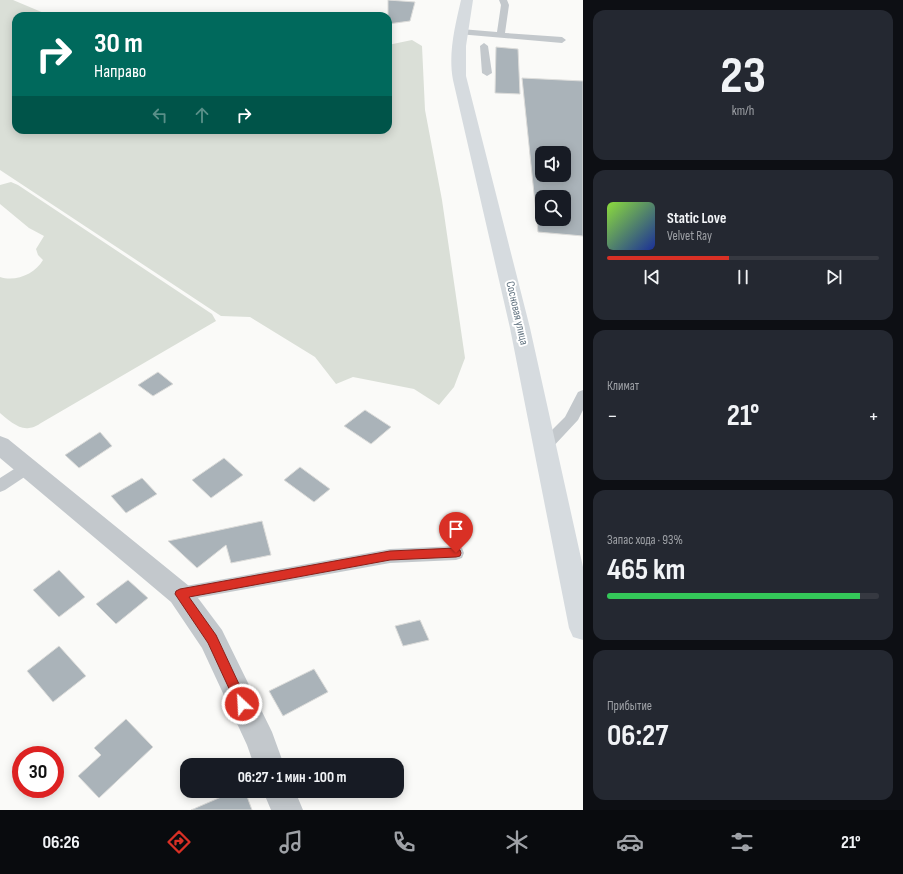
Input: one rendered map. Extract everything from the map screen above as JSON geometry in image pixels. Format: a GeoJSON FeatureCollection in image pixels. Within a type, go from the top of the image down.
{"type":"FeatureCollection","features":[{"type":"Feature","properties":{"kind":"street","name":"Сосновая улица"},"geometry":{"type":"LineString","coordinates":[[467,0],[461,32],[458,62],[464,99],[490,198],[520,328],[583,628]]}},
{"type":"Feature","properties":{"kind":"street"},"geometry":{"type":"LineString","coordinates":[[0,445],[180,594],[212,639],[261,742],[267,758]]}},
{"type":"Feature","properties":{"kind":"street"},"geometry":{"type":"LineString","coordinates":[[282,798],[286,810]]}},
{"type":"Feature","properties":{"kind":"lane"},"geometry":{"type":"LineString","coordinates":[[501,35],[505,5],[503,0]]}},
{"type":"Feature","properties":{"kind":"lane"},"geometry":{"type":"LineString","coordinates":[[461,32],[562,40]]}},
{"type":"Feature","properties":{"kind":"lane"},"geometry":{"type":"LineString","coordinates":[[484,46],[487,73]]}},
{"type":"Feature","properties":{"kind":"lane"},"geometry":{"type":"LineString","coordinates":[[545,446],[571,420],[583,395]]}},
{"type":"Feature","properties":{"kind":"lane"},"geometry":{"type":"LineString","coordinates":[[0,486],[27,468]]}},
{"type":"Feature","properties":{"kind":"lane"},"geometry":{"type":"LineString","coordinates":[[180,594],[390,556],[456,553]]}},
{"type":"Feature","properties":{"kind":"shaded area"},"geometry":{"type":"Polygon","coordinates":[[[0,0],[13,0],[42,12],[12,12],[12,134],[392,134],[392,44],[412,40],[422,46],[425,110],[442,200],[465,358],[454,387],[439,405],[414,389],[353,377],[336,384],[315,357],[250,317],[221,316],[0,170],[0,0]]]}},
{"type":"Feature","properties":{"kind":"shaded area"},"geometry":{"type":"Polygon","coordinates":[[[11,182],[18,185],[212,314],[216,321],[32,428],[25,428],[13,424],[0,413],[0,277],[19,278],[30,273],[40,265],[43,260],[38,255],[36,249],[44,236],[29,228],[0,204],[0,185],[11,182]]]}},
{"type":"Feature","properties":{"kind":"building"},"geometry":{"type":"Polygon","coordinates":[[[388,0],[415,2],[410,21],[392,23],[392,12],[388,12],[388,0]]]}},
{"type":"Feature","properties":{"kind":"building"},"geometry":{"type":"Polygon","coordinates":[[[496,47],[518,49],[520,94],[495,93],[496,47]]]}},
{"type":"Feature","properties":{"kind":"building"},"geometry":{"type":"Polygon","coordinates":[[[522,78],[583,81],[583,236],[538,232],[537,226],[571,226],[571,190],[535,190],[535,203],[522,78]]]}},
{"type":"Feature","properties":{"kind":"building"},"geometry":{"type":"Polygon","coordinates":[[[158,372],[173,384],[153,396],[138,385],[158,372]]]}},
{"type":"Feature","properties":{"kind":"building"},"geometry":{"type":"Polygon","coordinates":[[[365,410],[391,427],[371,444],[344,426],[365,410]]]}},
{"type":"Feature","properties":{"kind":"building"},"geometry":{"type":"Polygon","coordinates":[[[100,432],[112,446],[79,468],[65,455],[100,432]]]}},
{"type":"Feature","properties":{"kind":"building"},"geometry":{"type":"Polygon","coordinates":[[[224,458],[243,475],[211,498],[192,480],[224,458]]]}},
{"type":"Feature","properties":{"kind":"building"},"geometry":{"type":"Polygon","coordinates":[[[300,467],[330,489],[314,502],[284,480],[300,467]]]}},
{"type":"Feature","properties":{"kind":"building"},"geometry":{"type":"Polygon","coordinates":[[[142,478],[157,494],[126,513],[111,496],[142,478]]]}},
{"type":"Feature","properties":{"kind":"building"},"geometry":{"type":"Polygon","coordinates":[[[262,521],[271,555],[231,563],[226,545],[197,568],[168,541],[262,521]]]}},
{"type":"Feature","properties":{"kind":"building"},"geometry":{"type":"Polygon","coordinates":[[[59,570],[85,597],[59,617],[33,590],[59,570]]]}},
{"type":"Feature","properties":{"kind":"building"},"geometry":{"type":"Polygon","coordinates":[[[128,580],[148,598],[116,624],[96,604],[128,580]]]}},
{"type":"Feature","properties":{"kind":"building"},"geometry":{"type":"Polygon","coordinates":[[[420,620],[429,640],[403,646],[395,626],[420,620]]]}},
{"type":"Feature","properties":{"kind":"building"},"geometry":{"type":"Polygon","coordinates":[[[59,646],[86,676],[53,702],[27,671],[59,646]]]}},
{"type":"Feature","properties":{"kind":"building"},"geometry":{"type":"Polygon","coordinates":[[[314,669],[328,692],[283,716],[269,691],[314,669]]]}},
{"type":"Feature","properties":{"kind":"building"},"geometry":{"type":"Polygon","coordinates":[[[126,719],[153,747],[99,798],[78,776],[101,755],[94,748],[126,719]]]}},
{"type":"Feature","properties":{"kind":"building"},"geometry":{"type":"Polygon","coordinates":[[[219,798],[248,798],[252,810],[191,810],[219,798]]]}},
{"type":"Feature","properties":{"kind":"route"},"geometry":{"type":"LineString","coordinates":[[242,704],[212,639],[180,594],[390,556],[456,553]]}}]}
